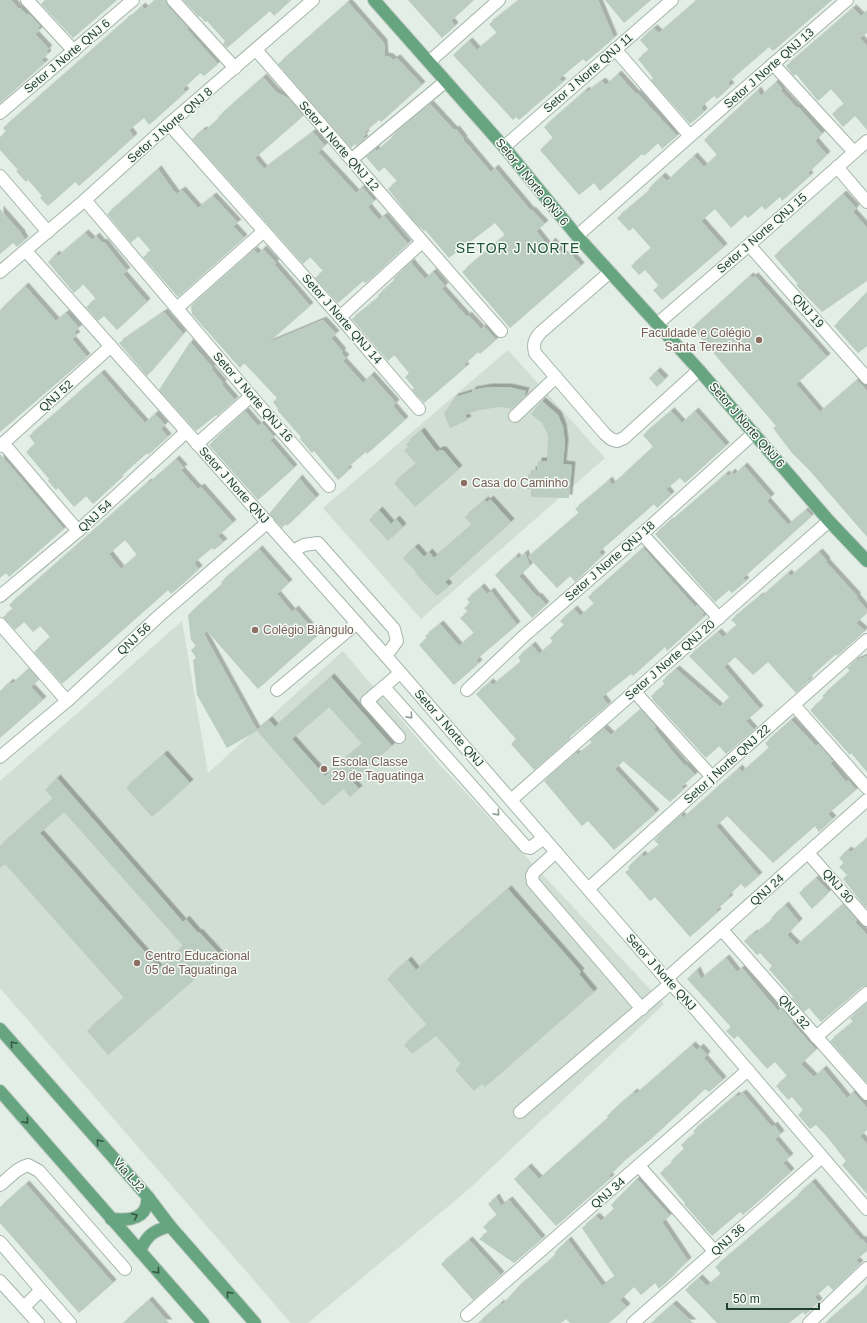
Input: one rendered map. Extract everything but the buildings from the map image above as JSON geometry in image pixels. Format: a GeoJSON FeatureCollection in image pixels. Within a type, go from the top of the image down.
{"type":"FeatureCollection","features":[{"type":"Feature","properties":{"kind":"main road","name":"Setor J Norte QNJ 6"},"geometry":{"type":"LineString","coordinates":[[374,0],[504,147],[577,236],[699,370],[829,520],[867,561]]}},
{"type":"Feature","properties":{"kind":"main road","name":"Via LJ2"},"geometry":{"type":"LineString","coordinates":[[0,1029],[148,1197],[170,1226],[255,1323]]}},
{"type":"Feature","properties":{"kind":"main road"},"geometry":{"type":"LineString","coordinates":[[0,1092],[203,1323]]}},
{"type":"Feature","properties":{"kind":"main road"},"geometry":{"type":"LineString","coordinates":[[111,1219],[124,1220],[134,1218],[146,1207],[148,1197]]}},
{"type":"Feature","properties":{"kind":"main road"},"geometry":{"type":"LineString","coordinates":[[140,1251],[150,1234],[170,1226]]}},
{"type":"Feature","properties":{"kind":"street"},"geometry":{"type":"LineString","coordinates":[[27,0],[74,51]]}},
{"type":"Feature","properties":{"kind":"street","name":"Setor J Norte QNJ 6"},"geometry":{"type":"LineString","coordinates":[[0,113],[134,0]]}},
{"type":"Feature","properties":{"kind":"street"},"geometry":{"type":"LineString","coordinates":[[173,0],[235,68]]}},
{"type":"Feature","properties":{"kind":"street","name":"Setor J Norte QNJ 8"},"geometry":{"type":"LineString","coordinates":[[0,272],[85,200],[169,124],[313,0]]}},
{"type":"Feature","properties":{"kind":"street"},"geometry":{"type":"LineString","coordinates":[[429,62],[499,0]]}},
{"type":"Feature","properties":{"kind":"street","name":"Setor J Norte QNJ 11"},"geometry":{"type":"LineString","coordinates":[[504,147],[672,0]]}},
{"type":"Feature","properties":{"kind":"street","name":"Setor J Norte QNJ 13"},"geometry":{"type":"LineString","coordinates":[[577,236],[847,0]]}},
{"type":"Feature","properties":{"kind":"street"},"geometry":{"type":"LineString","coordinates":[[615,49],[690,136]]}},
{"type":"Feature","properties":{"kind":"street","name":"Setor J Norte QNJ 12"},"geometry":{"type":"LineString","coordinates":[[256,50],[501,331]]}},
{"type":"Feature","properties":{"kind":"street"},"geometry":{"type":"LineString","coordinates":[[774,64],[854,152]]}},
{"type":"Feature","properties":{"kind":"street"},"geometry":{"type":"LineString","coordinates":[[352,159],[446,81]]}},
{"type":"Feature","properties":{"kind":"street","name":"Setor J Norte QNJ 14"},"geometry":{"type":"LineString","coordinates":[[169,124],[340,317],[419,409]]}},
{"type":"Feature","properties":{"kind":"street","name":"Setor J Norte QNJ 15"},"geometry":{"type":"LineString","coordinates":[[657,324],[867,141]]}},
{"type":"Feature","properties":{"kind":"street"},"geometry":{"type":"LineString","coordinates":[[837,167],[867,202]]}},
{"type":"Feature","properties":{"kind":"street"},"geometry":{"type":"LineString","coordinates":[[0,176],[48,232]]}},
{"type":"Feature","properties":{"kind":"street","name":"Setor J Norte QNJ 16"},"geometry":{"type":"LineString","coordinates":[[85,200],[329,486]]}},
{"type":"Feature","properties":{"kind":"street"},"geometry":{"type":"LineString","coordinates":[[177,308],[264,231]]}},
{"type":"Feature","properties":{"kind":"street"},"geometry":{"type":"LineString","coordinates":[[340,317],[422,242]]}},
{"type":"Feature","properties":{"kind":"street","name":"QNJ 19"},"geometry":{"type":"LineString","coordinates":[[749,245],[867,378]]}},
{"type":"Feature","properties":{"kind":"street","name":"Setor J Norte QNJ"},"geometry":{"type":"LineString","coordinates":[[26,251],[386,656],[668,981],[691,1004],[867,1209]]}},
{"type":"Feature","properties":{"kind":"street"},"geometry":{"type":"LineString","coordinates":[[610,272],[535,338],[533,344],[535,353],[605,434],[611,439],[617,441],[624,438],[699,370]]}},
{"type":"Feature","properties":{"kind":"street","name":"QNJ 52"},"geometry":{"type":"LineString","coordinates":[[1,444],[111,346]]}},
{"type":"Feature","properties":{"kind":"street"},"geometry":{"type":"LineString","coordinates":[[515,416],[556,377]]}},
{"type":"Feature","properties":{"kind":"street"},"geometry":{"type":"LineString","coordinates":[[197,444],[251,396]]}},
{"type":"Feature","properties":{"kind":"street","name":"QNJ 54"},"geometry":{"type":"LineString","coordinates":[[0,596],[78,531],[186,432]]}},
{"type":"Feature","properties":{"kind":"street","name":"Setor J Norte QNJ 18"},"geometry":{"type":"LineString","coordinates":[[467,690],[525,635],[642,534],[754,433]]}},
{"type":"Feature","properties":{"kind":"street"},"geometry":{"type":"LineString","coordinates":[[1,444],[78,531]]}},
{"type":"Feature","properties":{"kind":"street","name":"Setor J Norte QNJ 20"},"geometry":{"type":"LineString","coordinates":[[512,800],[829,520]]}},
{"type":"Feature","properties":{"kind":"street","name":"QNJ 56"},"geometry":{"type":"LineString","coordinates":[[0,757],[67,701],[160,615],[268,522]]}},
{"type":"Feature","properties":{"kind":"street"},"geometry":{"type":"LineString","coordinates":[[642,534],[719,618]]}},
{"type":"Feature","properties":{"kind":"street"},"geometry":{"type":"LineString","coordinates":[[293,551],[304,545],[318,543],[394,629],[397,641],[386,656]]}},
{"type":"Feature","properties":{"kind":"street"},"geometry":{"type":"LineString","coordinates":[[277,690],[356,623]]}},
{"type":"Feature","properties":{"kind":"street"},"geometry":{"type":"LineString","coordinates":[[0,624],[67,701]]}},
{"type":"Feature","properties":{"kind":"street","name":"Setor j Norte QNJ 22"},"geometry":{"type":"LineString","coordinates":[[588,889],[867,640]]}},
{"type":"Feature","properties":{"kind":"street"},"geometry":{"type":"LineString","coordinates":[[399,737],[367,701],[400,673]]}},
{"type":"Feature","properties":{"kind":"street"},"geometry":{"type":"LineString","coordinates":[[384,687],[526,846],[530,848],[544,838]]}},
{"type":"Feature","properties":{"kind":"street"},"geometry":{"type":"LineString","coordinates":[[634,691],[712,777]]}},
{"type":"Feature","properties":{"kind":"street"},"geometry":{"type":"LineString","coordinates":[[794,705],[867,788]]}},
{"type":"Feature","properties":{"kind":"street"},"geometry":{"type":"LineString","coordinates":[[449,760],[464,746]]}},
{"type":"Feature","properties":{"kind":"street","name":"QNJ 24"},"geometry":{"type":"LineString","coordinates":[[520,1112],[642,1009],[668,981],[722,930],[867,800]]}},
{"type":"Feature","properties":{"kind":"street"},"geometry":{"type":"LineString","coordinates":[[556,852],[534,872],[532,876],[533,882],[642,1009]]}},
{"type":"Feature","properties":{"kind":"street","name":"QNJ 30"},"geometry":{"type":"LineString","coordinates":[[808,853],[867,920]]}},
{"type":"Feature","properties":{"kind":"street","name":"QNJ 32"},"geometry":{"type":"LineString","coordinates":[[722,930],[867,1094]]}},
{"type":"Feature","properties":{"kind":"street"},"geometry":{"type":"LineString","coordinates":[[816,1037],[867,993]]}},
{"type":"Feature","properties":{"kind":"street","name":"QNJ 34"},"geometry":{"type":"LineString","coordinates":[[467,1316],[748,1070]]}},
{"type":"Feature","properties":{"kind":"street","name":"QNJ 36"},"geometry":{"type":"LineString","coordinates":[[633,1323],[822,1157]]}},
{"type":"Feature","properties":{"kind":"street"},"geometry":{"type":"LineString","coordinates":[[0,1185],[19,1168],[28,1165],[39,1170],[125,1269]]}},
{"type":"Feature","properties":{"kind":"street"},"geometry":{"type":"LineString","coordinates":[[639,1166],[715,1252]]}},
{"type":"Feature","properties":{"kind":"street"},"geometry":{"type":"LineString","coordinates":[[0,1242],[70,1323]]}},
{"type":"Feature","properties":{"kind":"street"},"geometry":{"type":"LineString","coordinates":[[809,1323],[867,1268]]}},
{"type":"Feature","properties":{"kind":"street"},"geometry":{"type":"LineString","coordinates":[[0,1281],[38,1323]]}},
{"type":"Feature","properties":{"kind":"street"},"geometry":{"type":"LineString","coordinates":[[24,1307],[41,1290]]}},
{"type":"Feature","properties":{"kind":"shaded area","name":"Casa do Caminho"},"geometry":{"type":"Polygon","coordinates":[[[508,350],[605,458],[421,619],[323,508],[508,350]]]}},
{"type":"Feature","properties":{"kind":"shaded area"},"geometry":{"type":"Polygon","coordinates":[[[182,621],[208,773],[343,651],[440,765],[664,1004],[469,1189],[308,1323],[291,1323],[0,988],[0,781],[182,621]]]}},
{"type":"Feature","properties":{"kind":"place","name":"Faculdade e Colégio Santa Terezinha"},"geometry":{"type":"Point","coordinates":[759,340]}},
{"type":"Feature","properties":{"kind":"place","name":"Casa do Caminho"},"geometry":{"type":"Point","coordinates":[464,483]}},
{"type":"Feature","properties":{"kind":"place","name":"Colégio Biângulo"},"geometry":{"type":"Point","coordinates":[255,630]}},
{"type":"Feature","properties":{"kind":"place","name":"Escola Classe 29 de Taguatinga"},"geometry":{"type":"Point","coordinates":[324,769]}},
{"type":"Feature","properties":{"kind":"place","name":"Centro Educacional 05 de Taguatinga"},"geometry":{"type":"Point","coordinates":[137,963]}},
{"type":"Feature","properties":{"kind":"district","name":"SETOR J NORTE"},"geometry":{"type":"Point","coordinates":[518,248]}}]}
